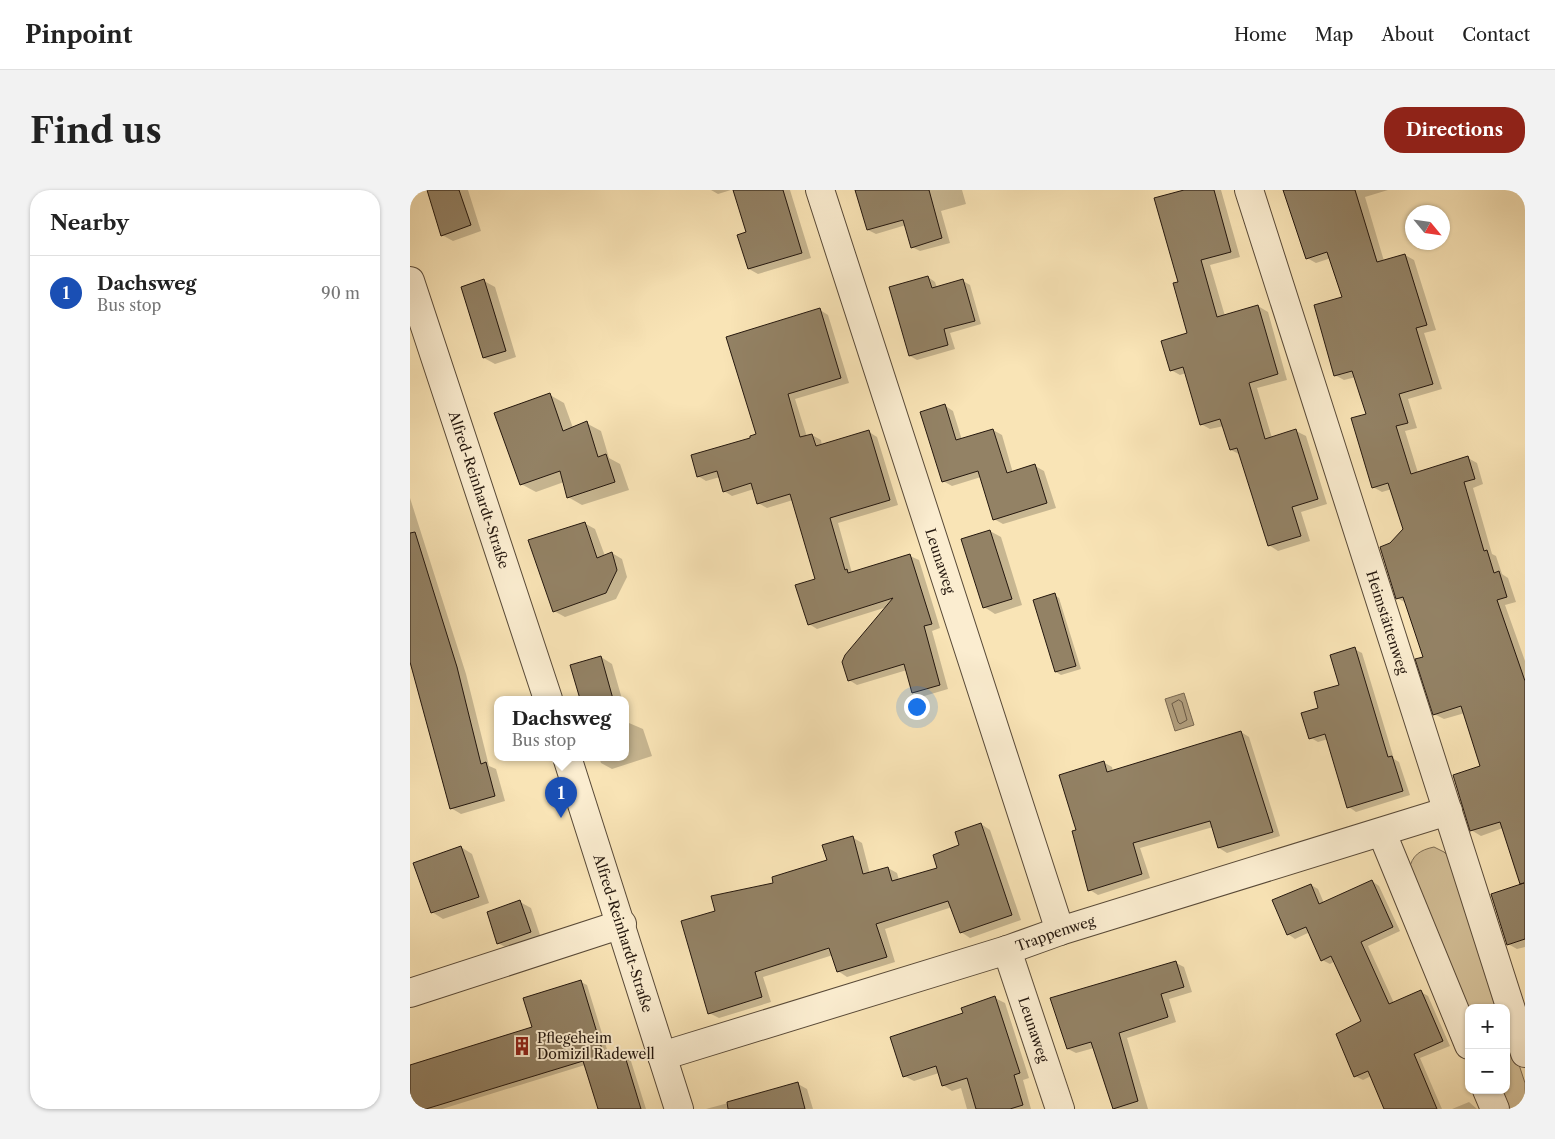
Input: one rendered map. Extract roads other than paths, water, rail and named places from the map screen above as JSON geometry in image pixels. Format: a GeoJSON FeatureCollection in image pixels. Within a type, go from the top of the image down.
{"type":"FeatureCollection","features":[{"type":"Feature","properties":{"kind":"street","name":"Leunaweg"},"geometry":{"type":"LineString","coordinates":[[820,190],[1060,931]]}},
{"type":"Feature","properties":{"kind":"street","name":"Heimstättenweg"},"geometry":{"type":"LineString","coordinates":[[1249,190],[1525,1053]]}},
{"type":"Feature","properties":{"kind":"street","name":"Alfred-Reinhardt-Straße"},"geometry":{"type":"LineString","coordinates":[[410,281],[547,696]]}},
{"type":"Feature","properties":{"kind":"street","name":"Alfred-Reinhardt-Straße"},"geometry":{"type":"LineString","coordinates":[[568,761],[622,924],[679,1109]]}},
{"type":"Feature","properties":{"kind":"street","name":"Trappenweg"},"geometry":{"type":"LineString","coordinates":[[662,1056],[1008,950],[1060,931],[1448,811]]}},
{"type":"Feature","properties":{"kind":"street"},"geometry":{"type":"LineString","coordinates":[[1382,832],[1465,1036]]}},
{"type":"Feature","properties":{"kind":"street"},"geometry":{"type":"LineString","coordinates":[[410,993],[622,924]]}},
{"type":"Feature","properties":{"kind":"street","name":"Leunaweg"},"geometry":{"type":"LineString","coordinates":[[1008,950],[1060,1109]]}},
{"type":"Feature","properties":{"kind":"street"},"geometry":{"type":"LineString","coordinates":[[1488,1094],[1494,1109]]}},
{"type":"Feature","properties":{"kind":"water"},"geometry":{"type":"Polygon","coordinates":[[[1184,693],[1194,725],[1175,731],[1165,699],[1184,693]]]}},
{"type":"Feature","properties":{"kind":"place","name":"Dachsweg"},"geometry":{"type":"Point","coordinates":[561,818]}},
{"type":"Feature","properties":{"kind":"place","name":"Pflegeheim Domizil Radewell"},"geometry":{"type":"Point","coordinates":[522,1046]}}]}
